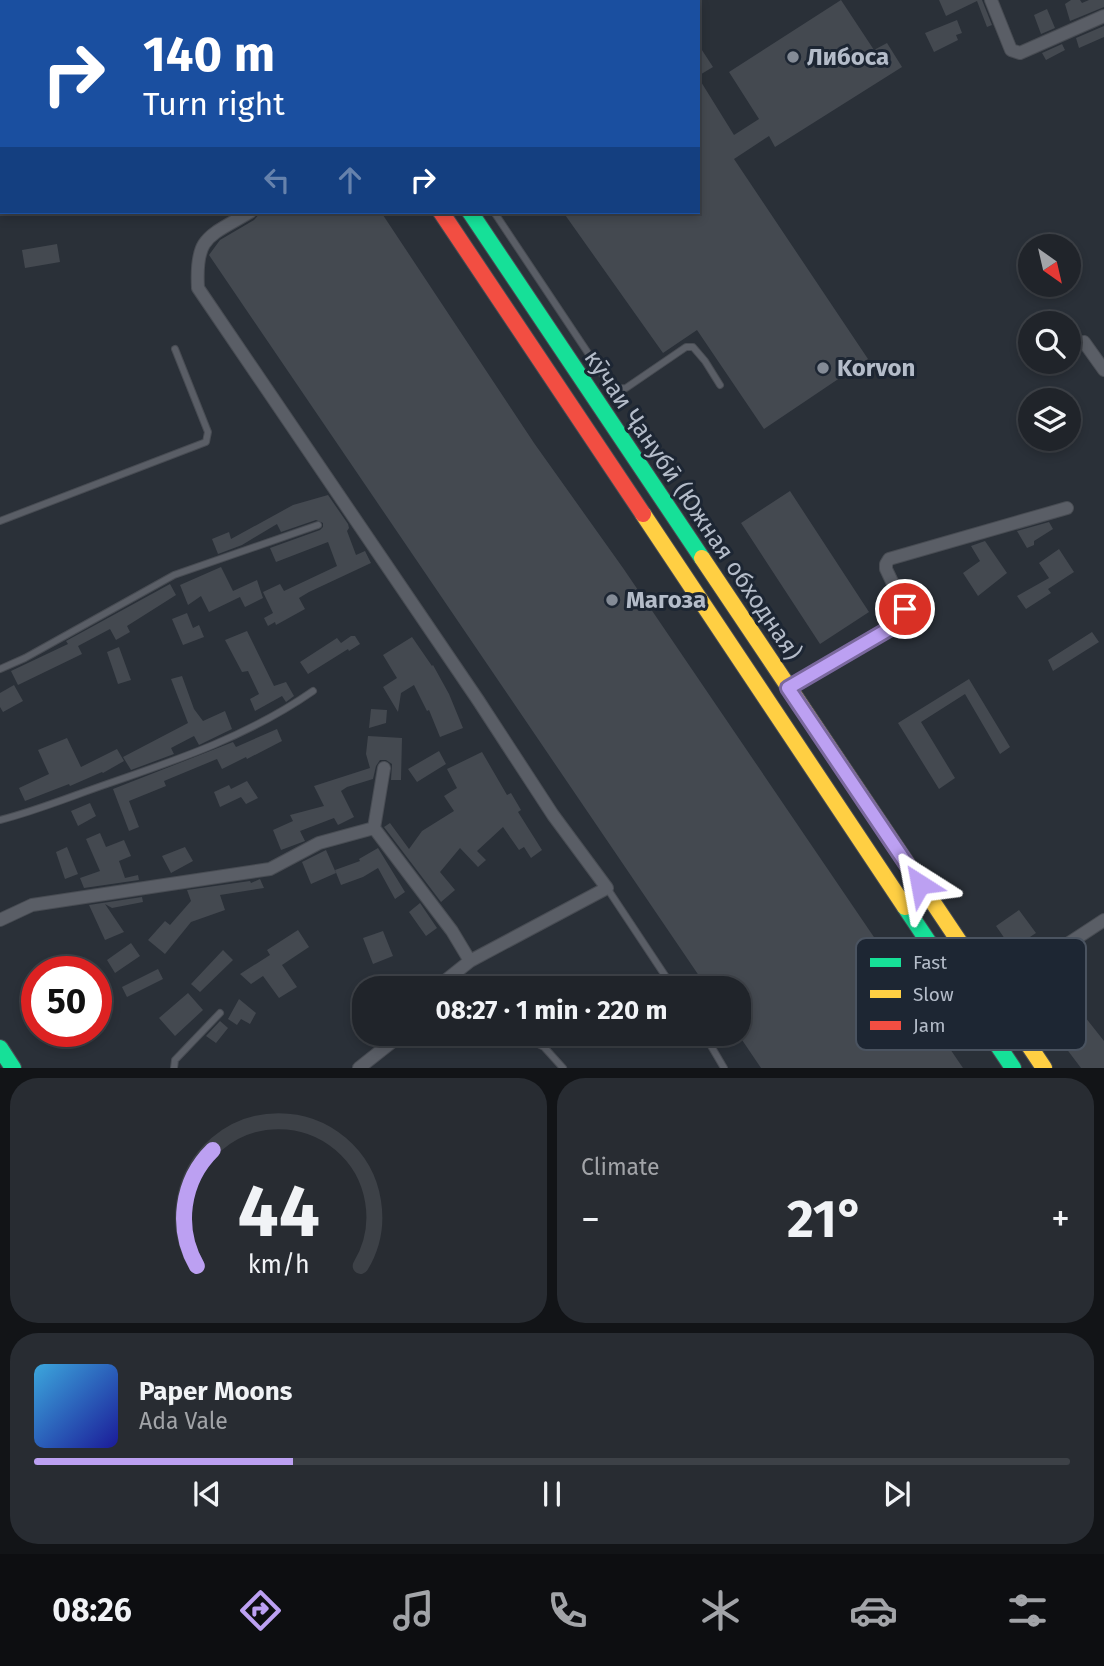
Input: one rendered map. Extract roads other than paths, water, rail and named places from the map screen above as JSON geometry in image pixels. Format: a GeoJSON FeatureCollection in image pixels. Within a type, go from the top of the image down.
{"type":"FeatureCollection","features":[{"type":"Feature","properties":{"kind":"main road","name":"кӯчаи Ҷанубӣ (Южная обходная)"},"geometry":{"type":"LineString","coordinates":[[442,214],[926,938]]}},
{"type":"Feature","properties":{"kind":"main road","name":"кӯчаи Ҷанубӣ (Южная обходная)"},"geometry":{"type":"LineString","coordinates":[[471,214],[956,938]]}},
{"type":"Feature","properties":{"kind":"main road"},"geometry":{"type":"LineString","coordinates":[[0,1048],[13,1068]]}},
{"type":"Feature","properties":{"kind":"main road","name":"кӯчаи Ҷанубӣ (Южная обходная)"},"geometry":{"type":"LineString","coordinates":[[1001,1050],[1013,1068]]}},
{"type":"Feature","properties":{"kind":"main road","name":"кӯчаи Ҷанубӣ (Южная обходная)"},"geometry":{"type":"LineString","coordinates":[[1032,1050],[1044,1068]]}},
{"type":"Feature","properties":{"kind":"street"},"geometry":{"type":"LineString","coordinates":[[992,0],[1011,50],[1020,53],[1104,16]]}},
{"type":"Feature","properties":{"kind":"street"},"geometry":{"type":"LineString","coordinates":[[247,214],[214,234],[198,251],[198,288],[553,815],[607,888],[470,961],[451,976]]}},
{"type":"Feature","properties":{"kind":"street"},"geometry":{"type":"LineString","coordinates":[[1084,342],[1104,370]]}},
{"type":"Feature","properties":{"kind":"street"},"geometry":{"type":"LineString","coordinates":[[788,688],[901,622],[905,609],[886,569],[889,559],[1068,508]]}},
{"type":"Feature","properties":{"kind":"street"},"geometry":{"type":"LineString","coordinates":[[384,768],[374,828],[445,920],[470,961]]}},
{"type":"Feature","properties":{"kind":"street"},"geometry":{"type":"LineString","coordinates":[[0,920],[32,905],[270,869],[320,843],[374,828]]}},
{"type":"Feature","properties":{"kind":"street"},"geometry":{"type":"LineString","coordinates":[[1077,938],[1104,920]]}},
{"type":"Feature","properties":{"kind":"street"},"geometry":{"type":"LineString","coordinates":[[359,1068],[387,1046]]}},
{"type":"Feature","properties":{"kind":"lane"},"geometry":{"type":"LineString","coordinates":[[495,214],[612,389],[626,388],[685,347],[693,347],[720,385]]}},
{"type":"Feature","properties":{"kind":"lane"},"geometry":{"type":"LineString","coordinates":[[0,521],[206,442],[209,438],[208,432],[175,349]]}},
{"type":"Feature","properties":{"kind":"lane"},"geometry":{"type":"LineString","coordinates":[[0,669],[25,658],[174,575],[318,525]]}},
{"type":"Feature","properties":{"kind":"lane"},"geometry":{"type":"LineString","coordinates":[[0,821],[196,754],[282,712],[313,691]]}},
{"type":"Feature","properties":{"kind":"lane"},"geometry":{"type":"LineString","coordinates":[[607,888],[665,976]]}},
{"type":"Feature","properties":{"kind":"lane"},"geometry":{"type":"LineString","coordinates":[[174,1068],[175,1060],[220,1013]]}},
{"type":"Feature","properties":{"kind":"lane"},"geometry":{"type":"LineString","coordinates":[[544,1046],[564,1068]]}},
{"type":"Feature","properties":{"kind":"lane"},"geometry":{"type":"LineString","coordinates":[[711,1046],[724,1068]]}},
{"type":"Feature","properties":{"kind":"place","name":"Либоса"},"geometry":{"type":"Point","coordinates":[793,57]}},
{"type":"Feature","properties":{"kind":"place","name":"Korvon"},"geometry":{"type":"Point","coordinates":[823,368]}},
{"type":"Feature","properties":{"kind":"place","name":"Магоза"},"geometry":{"type":"Point","coordinates":[612,600]}}]}
